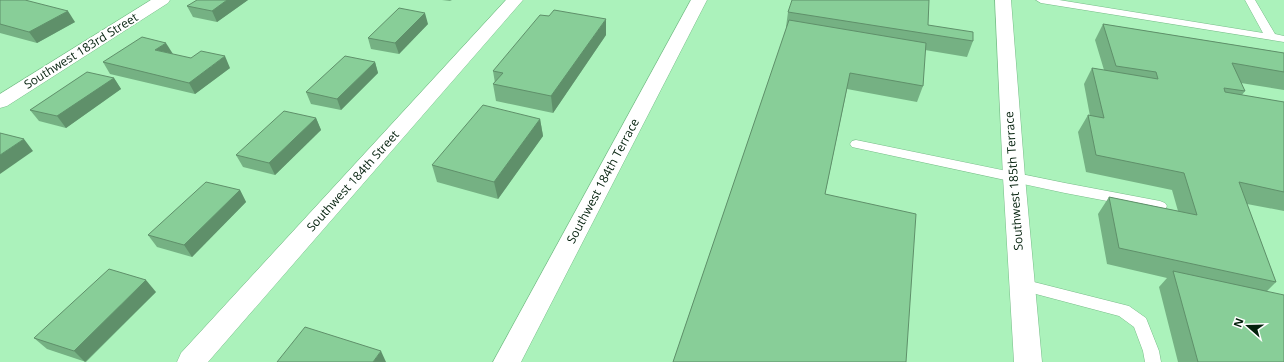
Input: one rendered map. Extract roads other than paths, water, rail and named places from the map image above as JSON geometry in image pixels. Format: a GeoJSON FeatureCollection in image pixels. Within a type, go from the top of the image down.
{"type":"FeatureCollection","features":[{"type":"Feature","properties":{"kind":"street","name":"Southwest 183rd Street"},"geometry":{"type":"LineString","coordinates":[[0,102],[162,0]]}},
{"type":"Feature","properties":{"kind":"street","name":"Southwest 184th Street"},"geometry":{"type":"LineString","coordinates":[[191,362],[514,0]]}},
{"type":"Feature","properties":{"kind":"street","name":"Southwest 184th Terrace"},"geometry":{"type":"LineString","coordinates":[[507,362],[699,0]]}},
{"type":"Feature","properties":{"kind":"street","name":"Southwest 185th Terrace"},"geometry":{"type":"LineString","coordinates":[[1003,0],[1014,177],[1028,362]]}},
{"type":"Feature","properties":{"kind":"lane"},"geometry":{"type":"LineString","coordinates":[[1040,0],[1284,39]]}},
{"type":"Feature","properties":{"kind":"lane"},"geometry":{"type":"LineString","coordinates":[[1112,0],[1116,12]]}},
{"type":"Feature","properties":{"kind":"lane"},"geometry":{"type":"LineString","coordinates":[[1250,0],[1271,37]]}},
{"type":"Feature","properties":{"kind":"lane"},"geometry":{"type":"LineString","coordinates":[[856,144],[1160,206]]}},
{"type":"Feature","properties":{"kind":"lane"},"geometry":{"type":"LineString","coordinates":[[1022,285],[1124,311],[1140,323],[1151,351],[1153,362]]}}]}
